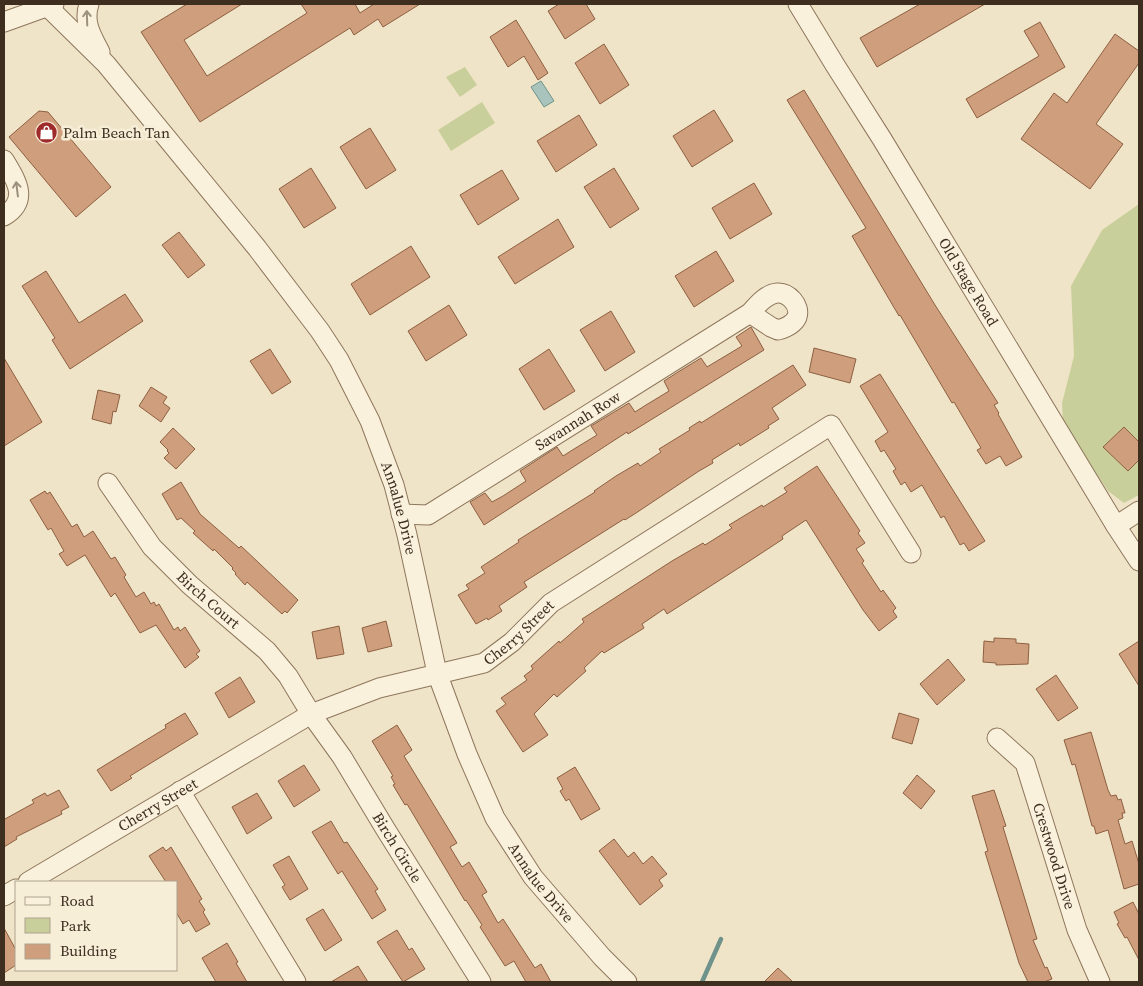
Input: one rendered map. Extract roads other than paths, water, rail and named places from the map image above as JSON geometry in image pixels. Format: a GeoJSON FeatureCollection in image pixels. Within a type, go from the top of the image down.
{"type":"FeatureCollection","features":[{"type":"Feature","properties":{"kind":"street","name":"Annalue Drive"},"geometry":{"type":"LineString","coordinates":[[89,4],[86,14],[88,28],[106,64]]}},
{"type":"Feature","properties":{"kind":"street","name":"Old Stage Road"},"geometry":{"type":"LineString","coordinates":[[798,4],[1139,561]]}},
{"type":"Feature","properties":{"kind":"street","name":"Annalue Drive"},"geometry":{"type":"LineString","coordinates":[[50,5],[106,64],[257,248],[320,331],[339,360],[370,421],[394,485],[407,534],[436,673],[467,754],[495,818],[533,877],[555,905],[627,982]]}},
{"type":"Feature","properties":{"kind":"street"},"geometry":{"type":"LineString","coordinates":[[4,22],[50,5]]}},
{"type":"Feature","properties":{"kind":"street"},"geometry":{"type":"LineString","coordinates":[[4,160],[17,182],[19,190],[15,206],[4,216]]}},
{"type":"Feature","properties":{"kind":"street","name":"Savannah Row"},"geometry":{"type":"LineString","coordinates":[[401,514],[428,515],[750,313]]}},
{"type":"Feature","properties":{"kind":"street","name":"Cherry Street"},"geometry":{"type":"LineString","coordinates":[[30,881],[311,714],[379,688],[484,663],[512,642],[551,603],[831,425],[912,553]]}},
{"type":"Feature","properties":{"kind":"street","name":"Birch Court"},"geometry":{"type":"LineString","coordinates":[[108,484],[152,547],[190,585],[267,651],[288,676],[311,714]]}},
{"type":"Feature","properties":{"kind":"street"},"geometry":{"type":"LineString","coordinates":[[1116,526],[1139,512]]}},
{"type":"Feature","properties":{"kind":"street","name":"Birch Circle"},"geometry":{"type":"LineString","coordinates":[[311,714],[342,757],[481,982]]}},
{"type":"Feature","properties":{"kind":"street","name":"Crestwood Drive"},"geometry":{"type":"LineString","coordinates":[[998,738],[1025,762],[1078,930],[1100,982]]}},
{"type":"Feature","properties":{"kind":"street"},"geometry":{"type":"LineString","coordinates":[[180,791],[296,982]]}},
{"type":"Feature","properties":{"kind":"street"},"geometry":{"type":"LineString","coordinates":[[4,896],[15,890]]}},
{"type":"Feature","properties":{"kind":"water"},"geometry":{"type":"Polygon","coordinates":[[[541,81],[554,101],[544,107],[531,87],[541,81]]]}},
{"type":"Feature","properties":{"kind":"waterway"},"geometry":{"type":"LineString","coordinates":[[702,982],[721,939]]}},
{"type":"Feature","properties":{"kind":"place","name":"Palm Beach Tan"},"geometry":{"type":"Point","coordinates":[47,133]}}]}
